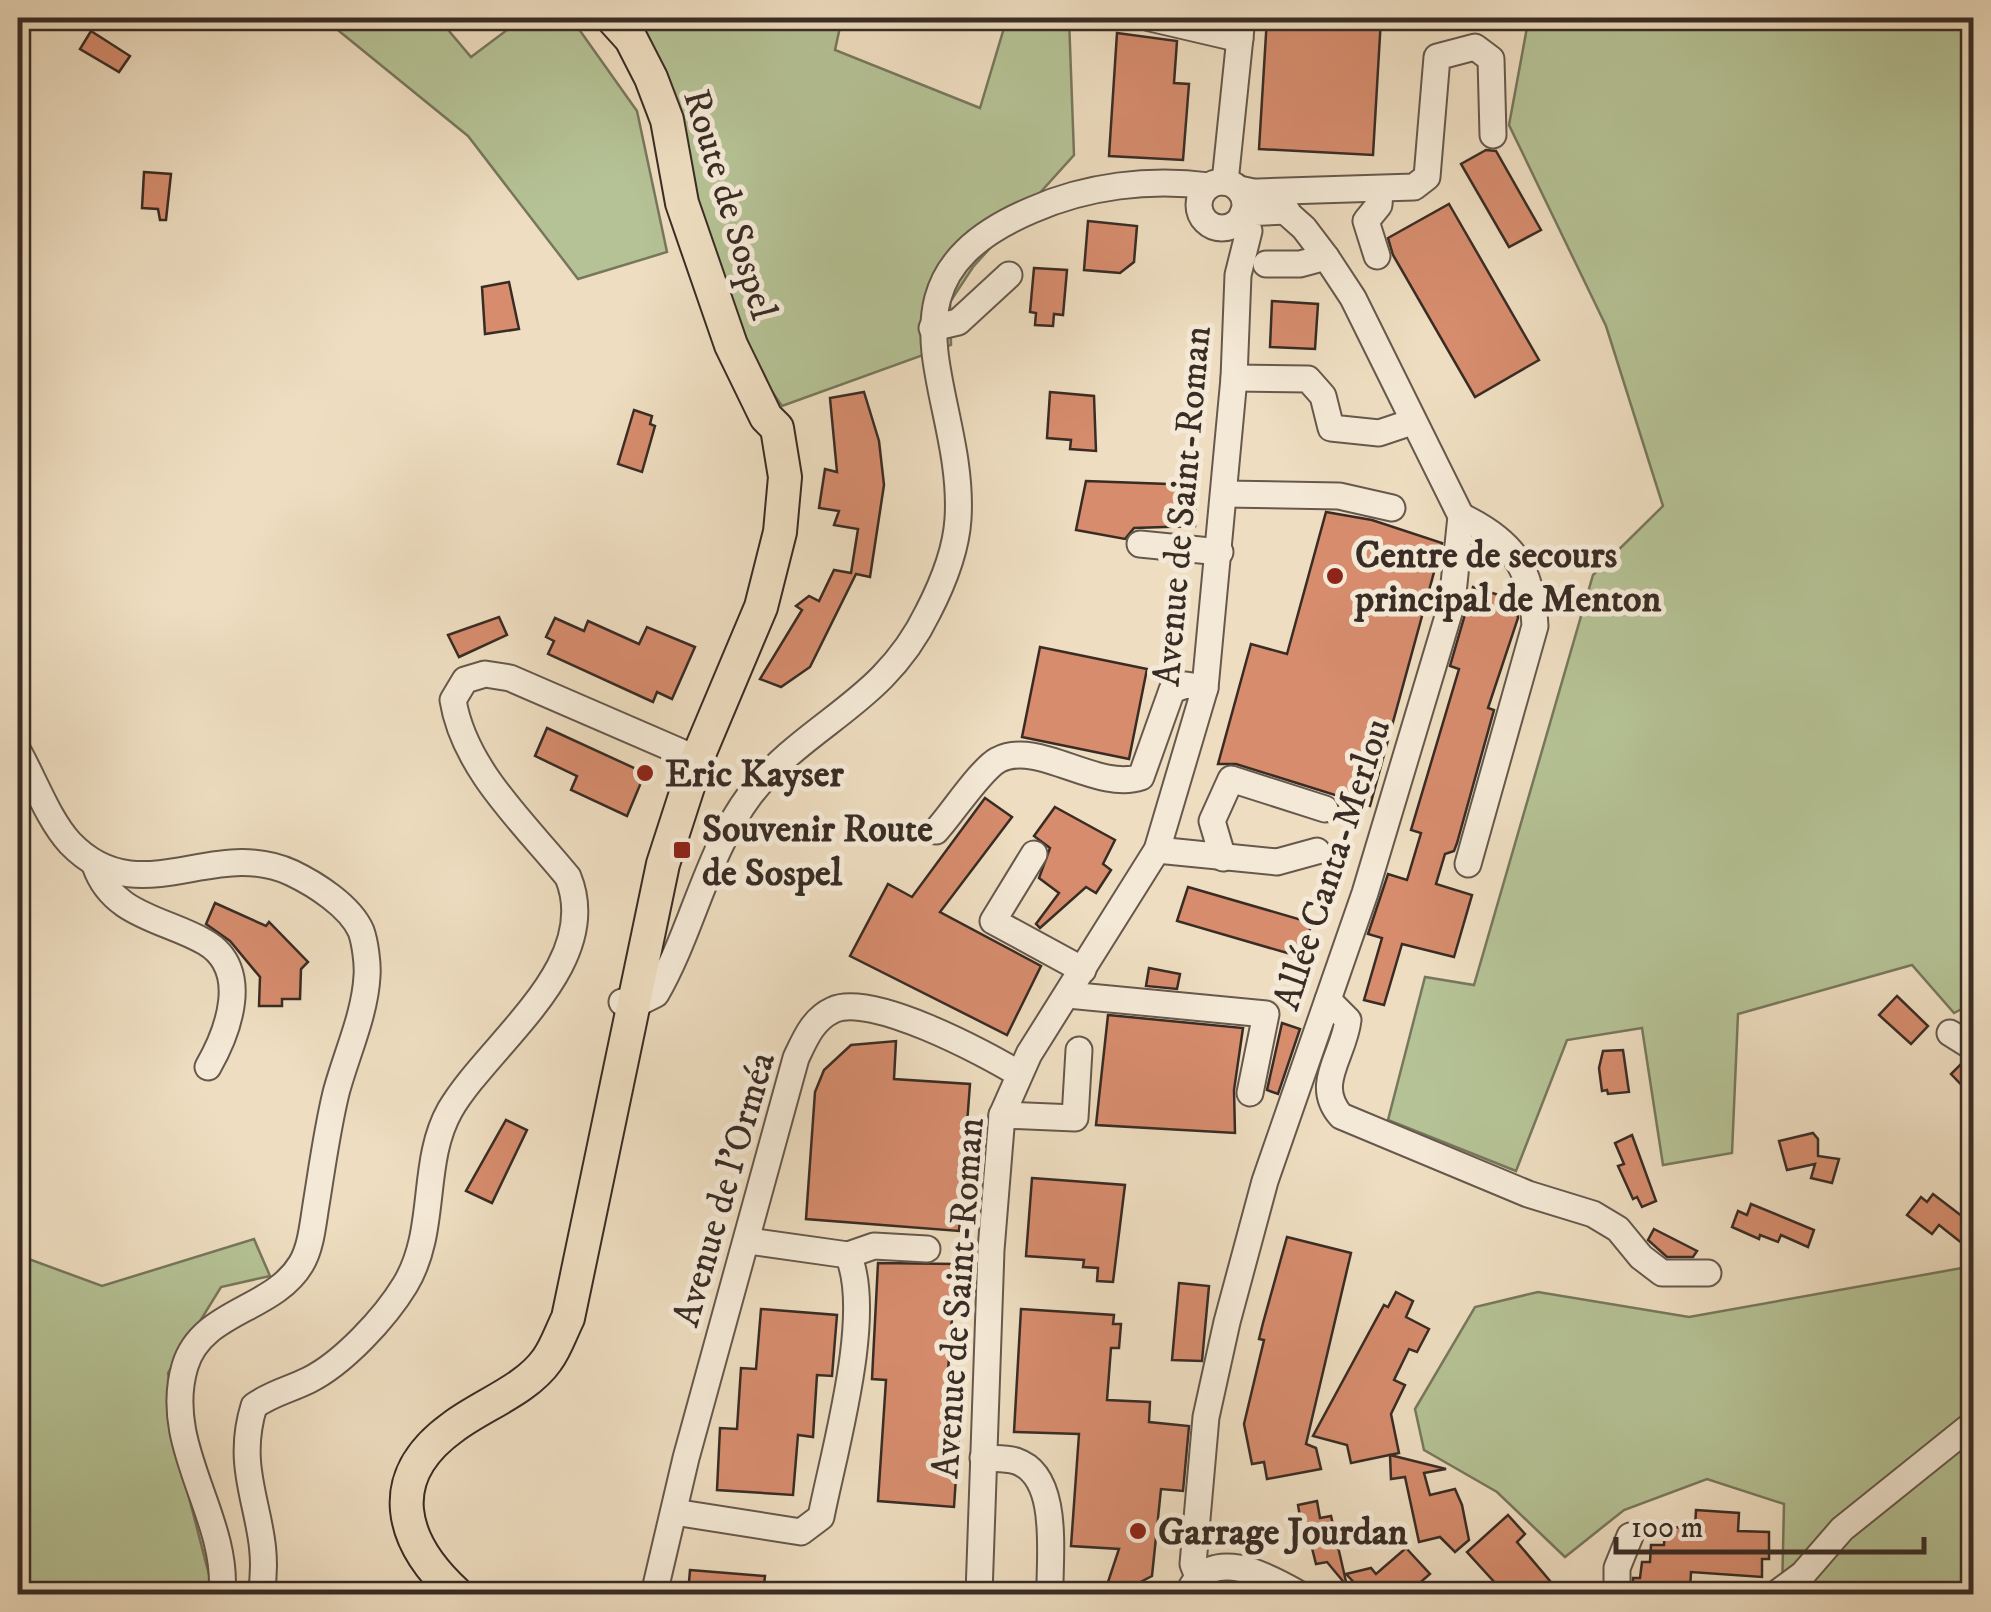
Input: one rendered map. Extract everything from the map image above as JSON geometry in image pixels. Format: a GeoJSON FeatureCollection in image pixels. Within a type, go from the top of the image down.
{"type":"FeatureCollection","features":[{"type":"Feature","properties":{"kind":"main road","name":"Route de Sospel"},"geometry":{"type":"LineString","coordinates":[[457,1594],[436,1576],[413,1539],[405,1502],[408,1486],[436,1440],[547,1361],[568,1318],[628,1004],[691,756],[761,606],[780,532],[784,450],[777,428],[766,417],[731,345],[688,220],[666,120],[651,78],[631,39],[612,18]]}},
{"type":"Feature","properties":{"kind":"street"},"geometry":{"type":"LineString","coordinates":[[1144,187],[1208,220],[1236,224],[1241,28],[1150,18]]}},
{"type":"Feature","properties":{"kind":"street"},"geometry":{"type":"LineString","coordinates":[[628,1004],[656,994],[676,959],[724,844],[749,797],[792,750],[864,698],[896,667],[928,614],[950,561],[958,520],[952,443],[932,360],[935,302],[947,277],[986,235],[1011,218],[1074,192],[1144,187],[1292,199],[1414,187],[1427,177],[1437,57],[1475,46],[1491,59],[1493,134]]}},
{"type":"Feature","properties":{"kind":"street"},"geometry":{"type":"LineString","coordinates":[[1377,256],[1366,220],[1378,205],[1380,191]]}},
{"type":"Feature","properties":{"kind":"street"},"geometry":{"type":"LineString","coordinates":[[1208,220],[1201,196],[1235,193]]}},
{"type":"Feature","properties":{"kind":"street","name":"Avenue de Saint-Roman"},"geometry":{"type":"LineString","coordinates":[[979,1594],[990,1250],[1002,1114],[1019,1074],[1156,850],[1205,688],[1234,378],[1238,276],[1249,231],[1235,193]]}},
{"type":"Feature","properties":{"kind":"street"},"geometry":{"type":"LineString","coordinates":[[1292,199],[1353,298],[1461,516],[1506,542],[1533,588],[1536,626],[1468,864]]}},
{"type":"Feature","properties":{"kind":"street","name":"Avenue de Saint-Roman"},"geometry":{"type":"LineString","coordinates":[[1208,220],[1238,276]]}},
{"type":"Feature","properties":{"kind":"street"},"geometry":{"type":"LineString","coordinates":[[1266,264],[1300,264],[1326,257]]}},
{"type":"Feature","properties":{"kind":"street"},"geometry":{"type":"LineString","coordinates":[[932,328],[958,322],[1009,275]]}},
{"type":"Feature","properties":{"kind":"street"},"geometry":{"type":"LineString","coordinates":[[1234,378],[1308,380],[1322,396],[1331,428],[1379,433],[1412,422]]}},
{"type":"Feature","properties":{"kind":"street"},"geometry":{"type":"LineString","coordinates":[[1224,494],[1338,496],[1392,508]]}},
{"type":"Feature","properties":{"kind":"street","name":"Allée Canta-Merlou"},"geometry":{"type":"LineString","coordinates":[[1193,1586],[1206,1417],[1223,1341],[1266,1181],[1365,893],[1452,603],[1461,516]]}},
{"type":"Feature","properties":{"kind":"street"},"geometry":{"type":"LineString","coordinates":[[1140,544],[1220,552]]}},
{"type":"Feature","properties":{"kind":"street"},"geometry":{"type":"LineString","coordinates":[[260,1594],[266,1556],[245,1464],[245,1434],[254,1406],[333,1364],[405,1286],[421,1251],[432,1167],[448,1113],[476,1071],[553,979],[572,926],[575,894],[568,877],[476,762],[458,730],[453,700],[465,680],[485,674],[510,678],[691,756]]}},
{"type":"Feature","properties":{"kind":"street"},"geometry":{"type":"LineString","coordinates":[[936,832],[996,761],[1022,755],[1124,782],[1141,776],[1172,690],[1186,685],[1205,688]]}},
{"type":"Feature","properties":{"kind":"street"},"geometry":{"type":"LineString","coordinates":[[18,751],[68,840],[96,865],[117,874],[151,876],[223,861],[254,860],[292,873],[340,904],[360,931],[368,974],[336,1095],[302,1262],[280,1288],[205,1330],[186,1362],[181,1384],[181,1425],[216,1531],[222,1594]]}},
{"type":"Feature","properties":{"kind":"street"},"geometry":{"type":"LineString","coordinates":[[1223,858],[1212,821],[1231,779],[1326,809]]}},
{"type":"Feature","properties":{"kind":"street"},"geometry":{"type":"LineString","coordinates":[[1156,850],[1277,862],[1316,851]]}},
{"type":"Feature","properties":{"kind":"street"},"geometry":{"type":"LineString","coordinates":[[1034,854],[992,922],[1084,970]]}},
{"type":"Feature","properties":{"kind":"street"},"geometry":{"type":"LineString","coordinates":[[96,865],[102,884],[136,912],[148,921],[208,943],[228,972],[233,1000],[226,1037],[208,1067]]}},
{"type":"Feature","properties":{"kind":"street"},"geometry":{"type":"LineString","coordinates":[[1068,995],[1266,1014],[1250,1093]]}},
{"type":"Feature","properties":{"kind":"street"},"geometry":{"type":"LineString","coordinates":[[1328,1000],[1348,1020],[1346,1037],[1328,1083],[1328,1101],[1341,1116],[1528,1194],[1592,1214],[1618,1230],[1641,1257],[1662,1273],[1708,1273]]}},
{"type":"Feature","properties":{"kind":"street","name":"Avenue de l'Orméa"},"geometry":{"type":"LineString","coordinates":[[654,1594],[796,1058],[811,1028],[834,1009],[861,1006],[976,1046],[1019,1074]]}},
{"type":"Feature","properties":{"kind":"street"},"geometry":{"type":"LineString","coordinates":[[1950,1033],[1974,1048]]}},
{"type":"Feature","properties":{"kind":"street"},"geometry":{"type":"LineString","coordinates":[[1002,1114],[1075,1118],[1079,1050]]}},
{"type":"Feature","properties":{"kind":"street"},"geometry":{"type":"LineString","coordinates":[[749,1241],[848,1255],[874,1246],[928,1249]]}},
{"type":"Feature","properties":{"kind":"street"},"geometry":{"type":"LineString","coordinates":[[674,1512],[801,1532],[821,1518],[851,1356],[859,1280],[848,1255]]}},
{"type":"Feature","properties":{"kind":"street"},"geometry":{"type":"LineString","coordinates":[[1776,1594],[1803,1574],[1842,1529],[1974,1423]]}},
{"type":"Feature","properties":{"kind":"street"},"geometry":{"type":"LineString","coordinates":[[984,1458],[1018,1462],[1039,1477],[1046,1493],[1050,1594]]}},
{"type":"Feature","properties":{"kind":"street"},"geometry":{"type":"LineString","coordinates":[[1617,1594],[1617,1568],[1630,1536]]}},
{"type":"Feature","properties":{"kind":"street"},"geometry":{"type":"LineString","coordinates":[[1193,1586],[1216,1567],[1244,1568],[1299,1594]]}},
{"type":"Feature","properties":{"kind":"green space"},"geometry":{"type":"Polygon","coordinates":[[[323,18],[438,18],[471,57],[523,18],[571,18],[637,111],[667,252],[578,279],[468,136],[323,18]]]}},
{"type":"Feature","properties":{"kind":"green space"},"geometry":{"type":"Polygon","coordinates":[[[629,18],[842,18],[835,50],[980,108],[1007,18],[1069,18],[1074,155],[973,267],[950,302],[951,345],[782,406],[759,373],[629,18]]]}},
{"type":"Feature","properties":{"kind":"green space"},"geometry":{"type":"Polygon","coordinates":[[[1544,18],[1973,18],[1973,1003],[1954,1013],[1912,965],[1738,1014],[1732,1153],[1663,1165],[1642,1028],[1567,1040],[1516,1171],[1388,1120],[1425,977],[1474,985],[1593,575],[1663,506],[1606,326],[1509,125],[1528,22],[1544,18]]]}},
{"type":"Feature","properties":{"kind":"green space"},"geometry":{"type":"Polygon","coordinates":[[[254,1239],[270,1276],[221,1287],[168,1373],[184,1478],[214,1594],[18,1594],[18,1255],[102,1286],[254,1239]]]}},
{"type":"Feature","properties":{"kind":"green space"},"geometry":{"type":"Polygon","coordinates":[[[1973,1266],[1973,1594],[1782,1594],[1784,1504],[1707,1479],[1624,1510],[1565,1557],[1497,1492],[1424,1450],[1415,1409],[1475,1307],[1538,1292],[1689,1317],[1973,1266]]]}},
{"type":"Feature","properties":{"kind":"building"},"geometry":{"type":"Polygon","coordinates":[[[1267,18],[1381,18],[1373,155],[1259,149],[1267,18]]]}},
{"type":"Feature","properties":{"kind":"building"},"geometry":{"type":"Polygon","coordinates":[[[91,31],[130,56],[119,72],[80,49],[91,31]]]}},
{"type":"Feature","properties":{"kind":"building"},"geometry":{"type":"Polygon","coordinates":[[[1117,33],[1177,41],[1174,83],[1189,84],[1183,160],[1109,156],[1117,33]]]}},
{"type":"Feature","properties":{"kind":"building"},"geometry":{"type":"Polygon","coordinates":[[[1486,150],[1496,151],[1541,230],[1509,247],[1461,164],[1486,150]]]}},
{"type":"Feature","properties":{"kind":"building"},"geometry":{"type":"Polygon","coordinates":[[[144,172],[171,174],[166,220],[160,220],[158,209],[142,208],[144,172]]]}},
{"type":"Feature","properties":{"kind":"building"},"geometry":{"type":"Polygon","coordinates":[[[1449,204],[1539,360],[1475,397],[1393,255],[1388,238],[1449,204]]]}},
{"type":"Feature","properties":{"kind":"building"},"geometry":{"type":"Polygon","coordinates":[[[1088,221],[1137,226],[1134,262],[1120,273],[1084,270],[1088,221]]]}},
{"type":"Feature","properties":{"kind":"building"},"geometry":{"type":"Polygon","coordinates":[[[1034,268],[1067,270],[1063,315],[1054,314],[1053,326],[1035,325],[1036,313],[1030,312],[1034,268]]]}},
{"type":"Feature","properties":{"kind":"building"},"geometry":{"type":"Polygon","coordinates":[[[509,282],[519,329],[485,334],[482,287],[509,282]]]}},
{"type":"Feature","properties":{"kind":"building"},"geometry":{"type":"Polygon","coordinates":[[[1272,301],[1318,304],[1315,349],[1270,347],[1272,301]]]}},
{"type":"Feature","properties":{"kind":"building"},"geometry":{"type":"Polygon","coordinates":[[[864,392],[879,441],[884,485],[870,577],[856,574],[810,667],[781,687],[760,679],[802,610],[796,606],[809,596],[819,601],[834,570],[851,573],[858,529],[834,525],[839,511],[819,508],[825,469],[837,472],[830,398],[864,392]]]}},
{"type":"Feature","properties":{"kind":"building"},"geometry":{"type":"Polygon","coordinates":[[[1050,392],[1094,396],[1096,451],[1070,449],[1071,440],[1047,438],[1050,392]]]}},
{"type":"Feature","properties":{"kind":"building"},"geometry":{"type":"Polygon","coordinates":[[[634,410],[652,416],[650,424],[655,426],[642,472],[618,464],[634,410]]]}},
{"type":"Feature","properties":{"kind":"building"},"geometry":{"type":"Polygon","coordinates":[[[1086,481],[1196,485],[1195,526],[1134,528],[1125,539],[1076,530],[1086,481]]]}},
{"type":"Feature","properties":{"kind":"building"},"geometry":{"type":"Polygon","coordinates":[[[1326,512],[1372,520],[1442,543],[1370,806],[1236,764],[1218,764],[1251,644],[1287,654],[1326,512]]]}},
{"type":"Feature","properties":{"kind":"building"},"geometry":{"type":"Polygon","coordinates":[[[1473,587],[1515,600],[1518,618],[1488,708],[1494,710],[1457,843],[1454,851],[1445,854],[1436,884],[1472,895],[1454,957],[1402,944],[1384,1005],[1364,1000],[1382,938],[1368,934],[1388,874],[1407,880],[1421,833],[1411,830],[1459,669],[1450,666],[1473,587]]]}},
{"type":"Feature","properties":{"kind":"building"},"geometry":{"type":"Polygon","coordinates":[[[499,617],[507,635],[459,657],[448,635],[499,617]]]}},
{"type":"Feature","properties":{"kind":"building"},"geometry":{"type":"Polygon","coordinates":[[[555,618],[584,631],[588,621],[639,644],[647,627],[695,647],[672,699],[657,692],[653,702],[548,654],[554,641],[546,637],[555,618]]]}},
{"type":"Feature","properties":{"kind":"building"},"geometry":{"type":"Polygon","coordinates":[[[1040,647],[1147,669],[1129,759],[1022,737],[1040,647]]]}},
{"type":"Feature","properties":{"kind":"building"},"geometry":{"type":"Polygon","coordinates":[[[547,728],[645,773],[627,816],[571,790],[577,776],[535,756],[547,728]]]}},
{"type":"Feature","properties":{"kind":"building"},"geometry":{"type":"Polygon","coordinates":[[[985,798],[1012,817],[940,912],[1041,966],[1007,1035],[850,956],[888,884],[912,897],[985,798]]]}},
{"type":"Feature","properties":{"kind":"building"},"geometry":{"type":"Polygon","coordinates":[[[1055,807],[1115,840],[1103,864],[1111,870],[1096,893],[1086,887],[1040,928],[1036,924],[1059,893],[1039,878],[1050,848],[1034,836],[1055,807]]]}},
{"type":"Feature","properties":{"kind":"building"},"geometry":{"type":"Polygon","coordinates":[[[1188,887],[1312,923],[1301,957],[1177,921],[1188,887]]]}},
{"type":"Feature","properties":{"kind":"building"},"geometry":{"type":"Polygon","coordinates":[[[215,903],[266,926],[269,922],[308,962],[301,969],[300,999],[282,999],[282,1006],[259,1006],[260,977],[230,941],[206,924],[215,903]]]}},
{"type":"Feature","properties":{"kind":"building"},"geometry":{"type":"Polygon","coordinates":[[[1149,968],[1180,974],[1177,989],[1146,986],[1149,968]]]}},
{"type":"Feature","properties":{"kind":"building"},"geometry":{"type":"Polygon","coordinates":[[[1897,996],[1928,1026],[1911,1044],[1879,1015],[1897,996]]]}},
{"type":"Feature","properties":{"kind":"building"},"geometry":{"type":"Polygon","coordinates":[[[1108,1015],[1243,1028],[1234,1090],[1235,1133],[1096,1125],[1108,1015]]]}},
{"type":"Feature","properties":{"kind":"building"},"geometry":{"type":"Polygon","coordinates":[[[1282,1023],[1300,1029],[1278,1094],[1267,1090],[1282,1023]]]}},
{"type":"Feature","properties":{"kind":"building"},"geometry":{"type":"Polygon","coordinates":[[[896,1041],[894,1079],[970,1084],[959,1231],[806,1219],[815,1092],[824,1070],[851,1045],[896,1041]]]}},
{"type":"Feature","properties":{"kind":"building"},"geometry":{"type":"Polygon","coordinates":[[[1623,1050],[1629,1092],[1608,1094],[1607,1090],[1602,1091],[1599,1068],[1603,1051],[1623,1050]]]}},
{"type":"Feature","properties":{"kind":"building"},"geometry":{"type":"Polygon","coordinates":[[[1963,1062],[1974,1073],[1974,1098],[1951,1074],[1963,1062]]]}},
{"type":"Feature","properties":{"kind":"building"},"geometry":{"type":"Polygon","coordinates":[[[506,1120],[527,1130],[492,1203],[466,1191],[506,1120]]]}},
{"type":"Feature","properties":{"kind":"building"},"geometry":{"type":"Polygon","coordinates":[[[1813,1133],[1818,1139],[1818,1156],[1839,1159],[1832,1183],[1811,1178],[1815,1164],[1787,1170],[1779,1141],[1813,1133]]]}},
{"type":"Feature","properties":{"kind":"building"},"geometry":{"type":"Polygon","coordinates":[[[1632,1135],[1656,1201],[1642,1207],[1637,1197],[1633,1199],[1618,1166],[1624,1164],[1615,1143],[1632,1135]]]}},
{"type":"Feature","properties":{"kind":"building"},"geometry":{"type":"Polygon","coordinates":[[[1032,1178],[1125,1185],[1113,1282],[1097,1281],[1098,1268],[1083,1267],[1084,1260],[1026,1256],[1032,1178]]]}},
{"type":"Feature","properties":{"kind":"building"},"geometry":{"type":"Polygon","coordinates":[[[1933,1194],[1967,1220],[1964,1224],[1973,1231],[1963,1244],[1939,1225],[1932,1234],[1907,1215],[1921,1197],[1927,1202],[1933,1194]]]}},
{"type":"Feature","properties":{"kind":"building"},"geometry":{"type":"Polygon","coordinates":[[[1751,1204],[1814,1230],[1808,1247],[1781,1235],[1778,1242],[1760,1235],[1759,1239],[1732,1227],[1738,1211],[1747,1215],[1751,1204]]]}},
{"type":"Feature","properties":{"kind":"building"},"geometry":{"type":"Polygon","coordinates":[[[1654,1229],[1697,1251],[1693,1257],[1667,1257],[1648,1240],[1654,1229]]]}},
{"type":"Feature","properties":{"kind":"building"},"geometry":{"type":"Polygon","coordinates":[[[1287,1237],[1351,1253],[1306,1444],[1316,1448],[1321,1469],[1267,1479],[1264,1462],[1252,1464],[1244,1424],[1264,1340],[1259,1339],[1287,1237]]]}},
{"type":"Feature","properties":{"kind":"building"},"geometry":{"type":"Polygon","coordinates":[[[878,1263],[956,1264],[947,1385],[962,1386],[954,1507],[878,1501],[886,1380],[872,1379],[878,1263]]]}},
{"type":"Feature","properties":{"kind":"building"},"geometry":{"type":"Polygon","coordinates":[[[1179,1283],[1209,1286],[1202,1361],[1172,1360],[1179,1283]]]}},
{"type":"Feature","properties":{"kind":"building"},"geometry":{"type":"Polygon","coordinates":[[[1396,1292],[1413,1301],[1406,1317],[1429,1329],[1417,1352],[1409,1349],[1394,1380],[1405,1385],[1391,1414],[1399,1453],[1351,1463],[1347,1445],[1313,1436],[1384,1305],[1388,1307],[1396,1292]]]}},
{"type":"Feature","properties":{"kind":"building"},"geometry":{"type":"Polygon","coordinates":[[[761,1309],[837,1315],[832,1376],[817,1375],[813,1437],[798,1435],[793,1495],[717,1490],[720,1428],[737,1429],[741,1368],[756,1369],[761,1309]]]}},
{"type":"Feature","properties":{"kind":"building"},"geometry":{"type":"Polygon","coordinates":[[[1021,1309],[1114,1315],[1113,1324],[1121,1324],[1119,1348],[1111,1348],[1107,1400],[1150,1402],[1149,1422],[1189,1426],[1183,1491],[1161,1489],[1152,1576],[1117,1594],[1104,1594],[1119,1549],[1071,1546],[1079,1434],[1014,1432],[1021,1309]]]}},
{"type":"Feature","properties":{"kind":"building"},"geometry":{"type":"Polygon","coordinates":[[[1390,1455],[1446,1469],[1424,1473],[1430,1495],[1455,1489],[1462,1505],[1469,1540],[1455,1552],[1440,1537],[1419,1542],[1405,1477],[1391,1479],[1390,1455]]]}},
{"type":"Feature","properties":{"kind":"building"},"geometry":{"type":"Polygon","coordinates":[[[1317,1501],[1320,1518],[1331,1516],[1347,1586],[1327,1562],[1316,1564],[1310,1540],[1304,1541],[1298,1505],[1317,1501]]]}},
{"type":"Feature","properties":{"kind":"building"},"geometry":{"type":"Polygon","coordinates":[[[1696,1510],[1739,1513],[1738,1531],[1769,1532],[1769,1559],[1762,1559],[1762,1577],[1691,1572],[1690,1590],[1633,1594],[1633,1578],[1640,1578],[1642,1562],[1650,1562],[1651,1545],[1664,1545],[1665,1527],[1695,1528],[1696,1510]]]}},
{"type":"Feature","properties":{"kind":"building"},"geometry":{"type":"Polygon","coordinates":[[[1508,1515],[1525,1534],[1517,1542],[1561,1594],[1484,1594],[1497,1585],[1467,1552],[1508,1515]]]}},
{"type":"Feature","properties":{"kind":"building"},"geometry":{"type":"Polygon","coordinates":[[[1406,1548],[1430,1574],[1407,1594],[1365,1594],[1346,1574],[1371,1568],[1376,1574],[1406,1548]]]}},
{"type":"Feature","properties":{"kind":"building"},"geometry":{"type":"Polygon","coordinates":[[[690,1570],[765,1576],[763,1594],[688,1594],[690,1570]]]}},
{"type":"Feature","properties":{"kind":"place","name":"Centre de secours principal de Menton"},"geometry":{"type":"Point","coordinates":[1335,576]}},
{"type":"Feature","properties":{"kind":"place","name":"Eric Kayser"},"geometry":{"type":"Point","coordinates":[645,773]}},
{"type":"Feature","properties":{"kind":"place","name":"Souvenir Route de Sospel"},"geometry":{"type":"Point","coordinates":[682,850]}},
{"type":"Feature","properties":{"kind":"place","name":"Garrage Jourdan"},"geometry":{"type":"Point","coordinates":[1138,1531]}}]}
